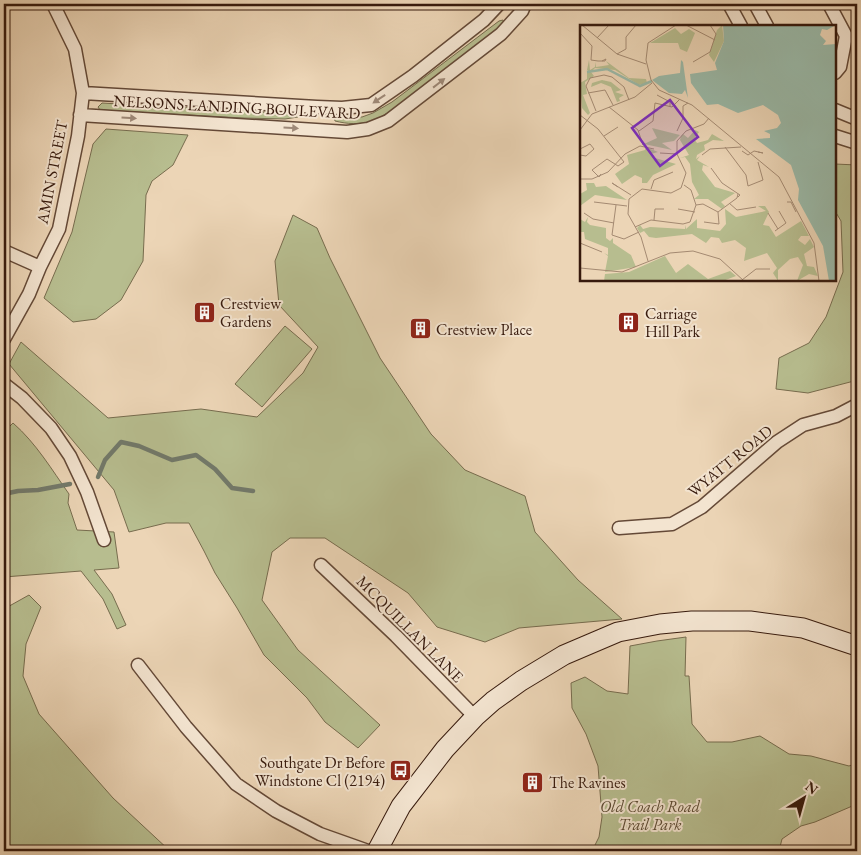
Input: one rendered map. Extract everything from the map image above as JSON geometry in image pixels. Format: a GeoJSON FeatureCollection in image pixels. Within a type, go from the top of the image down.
{"type":"FeatureCollection","features":[{"type":"Feature","properties":{"kind":"street","name":"AMIN STREET"},"geometry":{"type":"LineString","coordinates":[[4,339],[29,294],[59,229],[77,144],[83,93],[75,49],[53,4]]}},
{"type":"Feature","properties":{"kind":"street","name":"NELSONS LANDING BOULEVARD"},"geometry":{"type":"LineString","coordinates":[[83,93],[317,108],[371,105],[435,60],[484,20],[499,4]]}},
{"type":"Feature","properties":{"kind":"street","name":"NELSONS LANDING BOULEVARD"},"geometry":{"type":"LineString","coordinates":[[80,115],[347,132],[368,129],[388,122],[502,34],[522,11],[525,4]]}},
{"type":"Feature","properties":{"kind":"street"},"geometry":{"type":"LineString","coordinates":[[729,4],[740,25]]}},
{"type":"Feature","properties":{"kind":"street"},"geometry":{"type":"LineString","coordinates":[[755,4],[766,25]]}},
{"type":"Feature","properties":{"kind":"street"},"geometry":{"type":"LineString","coordinates":[[829,4],[846,36],[840,67],[836,72]]}},
{"type":"Feature","properties":{"kind":"street"},"geometry":{"type":"LineString","coordinates":[[836,110],[857,119]]}},
{"type":"Feature","properties":{"kind":"street"},"geometry":{"type":"LineString","coordinates":[[836,136],[857,143]]}},
{"type":"Feature","properties":{"kind":"street"},"geometry":{"type":"LineString","coordinates":[[4,251],[40,267]]}},
{"type":"Feature","properties":{"kind":"street"},"geometry":{"type":"LineString","coordinates":[[4,384],[22,398],[51,428],[70,456],[87,492],[104,540]]}},
{"type":"Feature","properties":{"kind":"street","name":"WYATT ROAD"},"geometry":{"type":"LineString","coordinates":[[620,528],[672,524],[702,507],[777,442],[803,425],[836,416],[857,405]]}},
{"type":"Feature","properties":{"kind":"street","name":"MCQUILLAN LANE"},"geometry":{"type":"LineString","coordinates":[[321,565],[396,636],[475,717]]}},
{"type":"Feature","properties":{"kind":"street"},"geometry":{"type":"LineString","coordinates":[[377,851],[401,806],[446,749],[475,717],[493,701],[521,681],[564,655],[618,632],[660,624],[692,621],[750,622],[803,628],[857,646]]}},
{"type":"Feature","properties":{"kind":"street"},"geometry":{"type":"LineString","coordinates":[[138,665],[186,726],[236,784],[276,811],[320,834],[368,851]]}},
{"type":"Feature","properties":{"kind":"green space"},"geometry":{"type":"Polygon","coordinates":[[[503,20],[504,24],[450,68],[384,115],[363,123],[335,121],[334,117],[362,117],[392,102],[499,21],[503,20]]]}},
{"type":"Feature","properties":{"kind":"green space"},"geometry":{"type":"Polygon","coordinates":[[[102,103],[297,114],[298,117],[285,119],[243,118],[100,110],[98,107],[102,103]]]}},
{"type":"Feature","properties":{"kind":"green space"},"geometry":{"type":"Polygon","coordinates":[[[106,129],[188,135],[173,165],[152,181],[146,195],[143,261],[121,300],[96,319],[73,322],[44,298],[72,232],[93,144],[106,129]]]}},
{"type":"Feature","properties":{"kind":"green space"},"geometry":{"type":"Polygon","coordinates":[[[836,164],[857,165],[857,376],[854,381],[808,393],[776,389],[779,358],[809,343],[826,317],[843,272],[841,221],[836,213],[836,164]]]}},
{"type":"Feature","properties":{"kind":"green space"},"geometry":{"type":"Polygon","coordinates":[[[293,215],[317,228],[380,358],[431,434],[465,470],[525,496],[535,532],[578,580],[622,619],[519,628],[485,642],[437,627],[408,593],[325,538],[290,538],[272,552],[262,600],[298,650],[380,725],[358,748],[325,722],[307,698],[264,655],[215,573],[189,523],[166,523],[129,532],[114,490],[9,364],[21,342],[108,418],[201,409],[257,417],[303,373],[318,347],[279,305],[275,261],[293,215]]]}},
{"type":"Feature","properties":{"kind":"green space"},"geometry":{"type":"Polygon","coordinates":[[[285,326],[312,349],[262,407],[235,384],[285,326]]]}},
{"type":"Feature","properties":{"kind":"green space"},"geometry":{"type":"Polygon","coordinates":[[[13,423],[36,448],[69,494],[68,503],[77,530],[114,532],[119,568],[94,570],[112,594],[126,625],[117,629],[103,599],[81,571],[4,577],[4,432],[13,423]]]}},
{"type":"Feature","properties":{"kind":"green space"},"geometry":{"type":"Polygon","coordinates":[[[29,595],[41,607],[26,644],[23,676],[39,714],[113,798],[170,851],[4,851],[4,609],[29,595]]]}},
{"type":"Feature","properties":{"kind":"green space","name":"Old Coach Road Trail Park"},"geometry":{"type":"Polygon","coordinates":[[[686,637],[685,676],[689,676],[692,724],[707,742],[732,742],[760,736],[789,754],[811,756],[849,766],[857,763],[857,804],[801,826],[782,839],[779,851],[592,851],[599,837],[602,817],[598,766],[586,734],[572,708],[571,683],[585,677],[607,691],[628,694],[630,646],[686,637]]]}},
{"type":"Feature","properties":{"kind":"waterway"},"geometry":{"type":"LineString","coordinates":[[98,477],[105,460],[121,442],[139,446],[172,460],[196,455],[215,469],[232,488],[253,491]]}},
{"type":"Feature","properties":{"kind":"waterway"},"geometry":{"type":"LineString","coordinates":[[4,494],[70,484]]}},
{"type":"Feature","properties":{"kind":"place","name":"Crestview Gardens"},"geometry":{"type":"Point","coordinates":[204,312]}},
{"type":"Feature","properties":{"kind":"place","name":"Carriage Hill Park"},"geometry":{"type":"Point","coordinates":[629,322]}},
{"type":"Feature","properties":{"kind":"place","name":"Crestview Place"},"geometry":{"type":"Point","coordinates":[420,329]}},
{"type":"Feature","properties":{"kind":"place","name":"Southgate Dr Before Windstone Cl (2194)"},"geometry":{"type":"Point","coordinates":[401,771]}},
{"type":"Feature","properties":{"kind":"place","name":"The Ravines"},"geometry":{"type":"Point","coordinates":[533,782]}}]}
